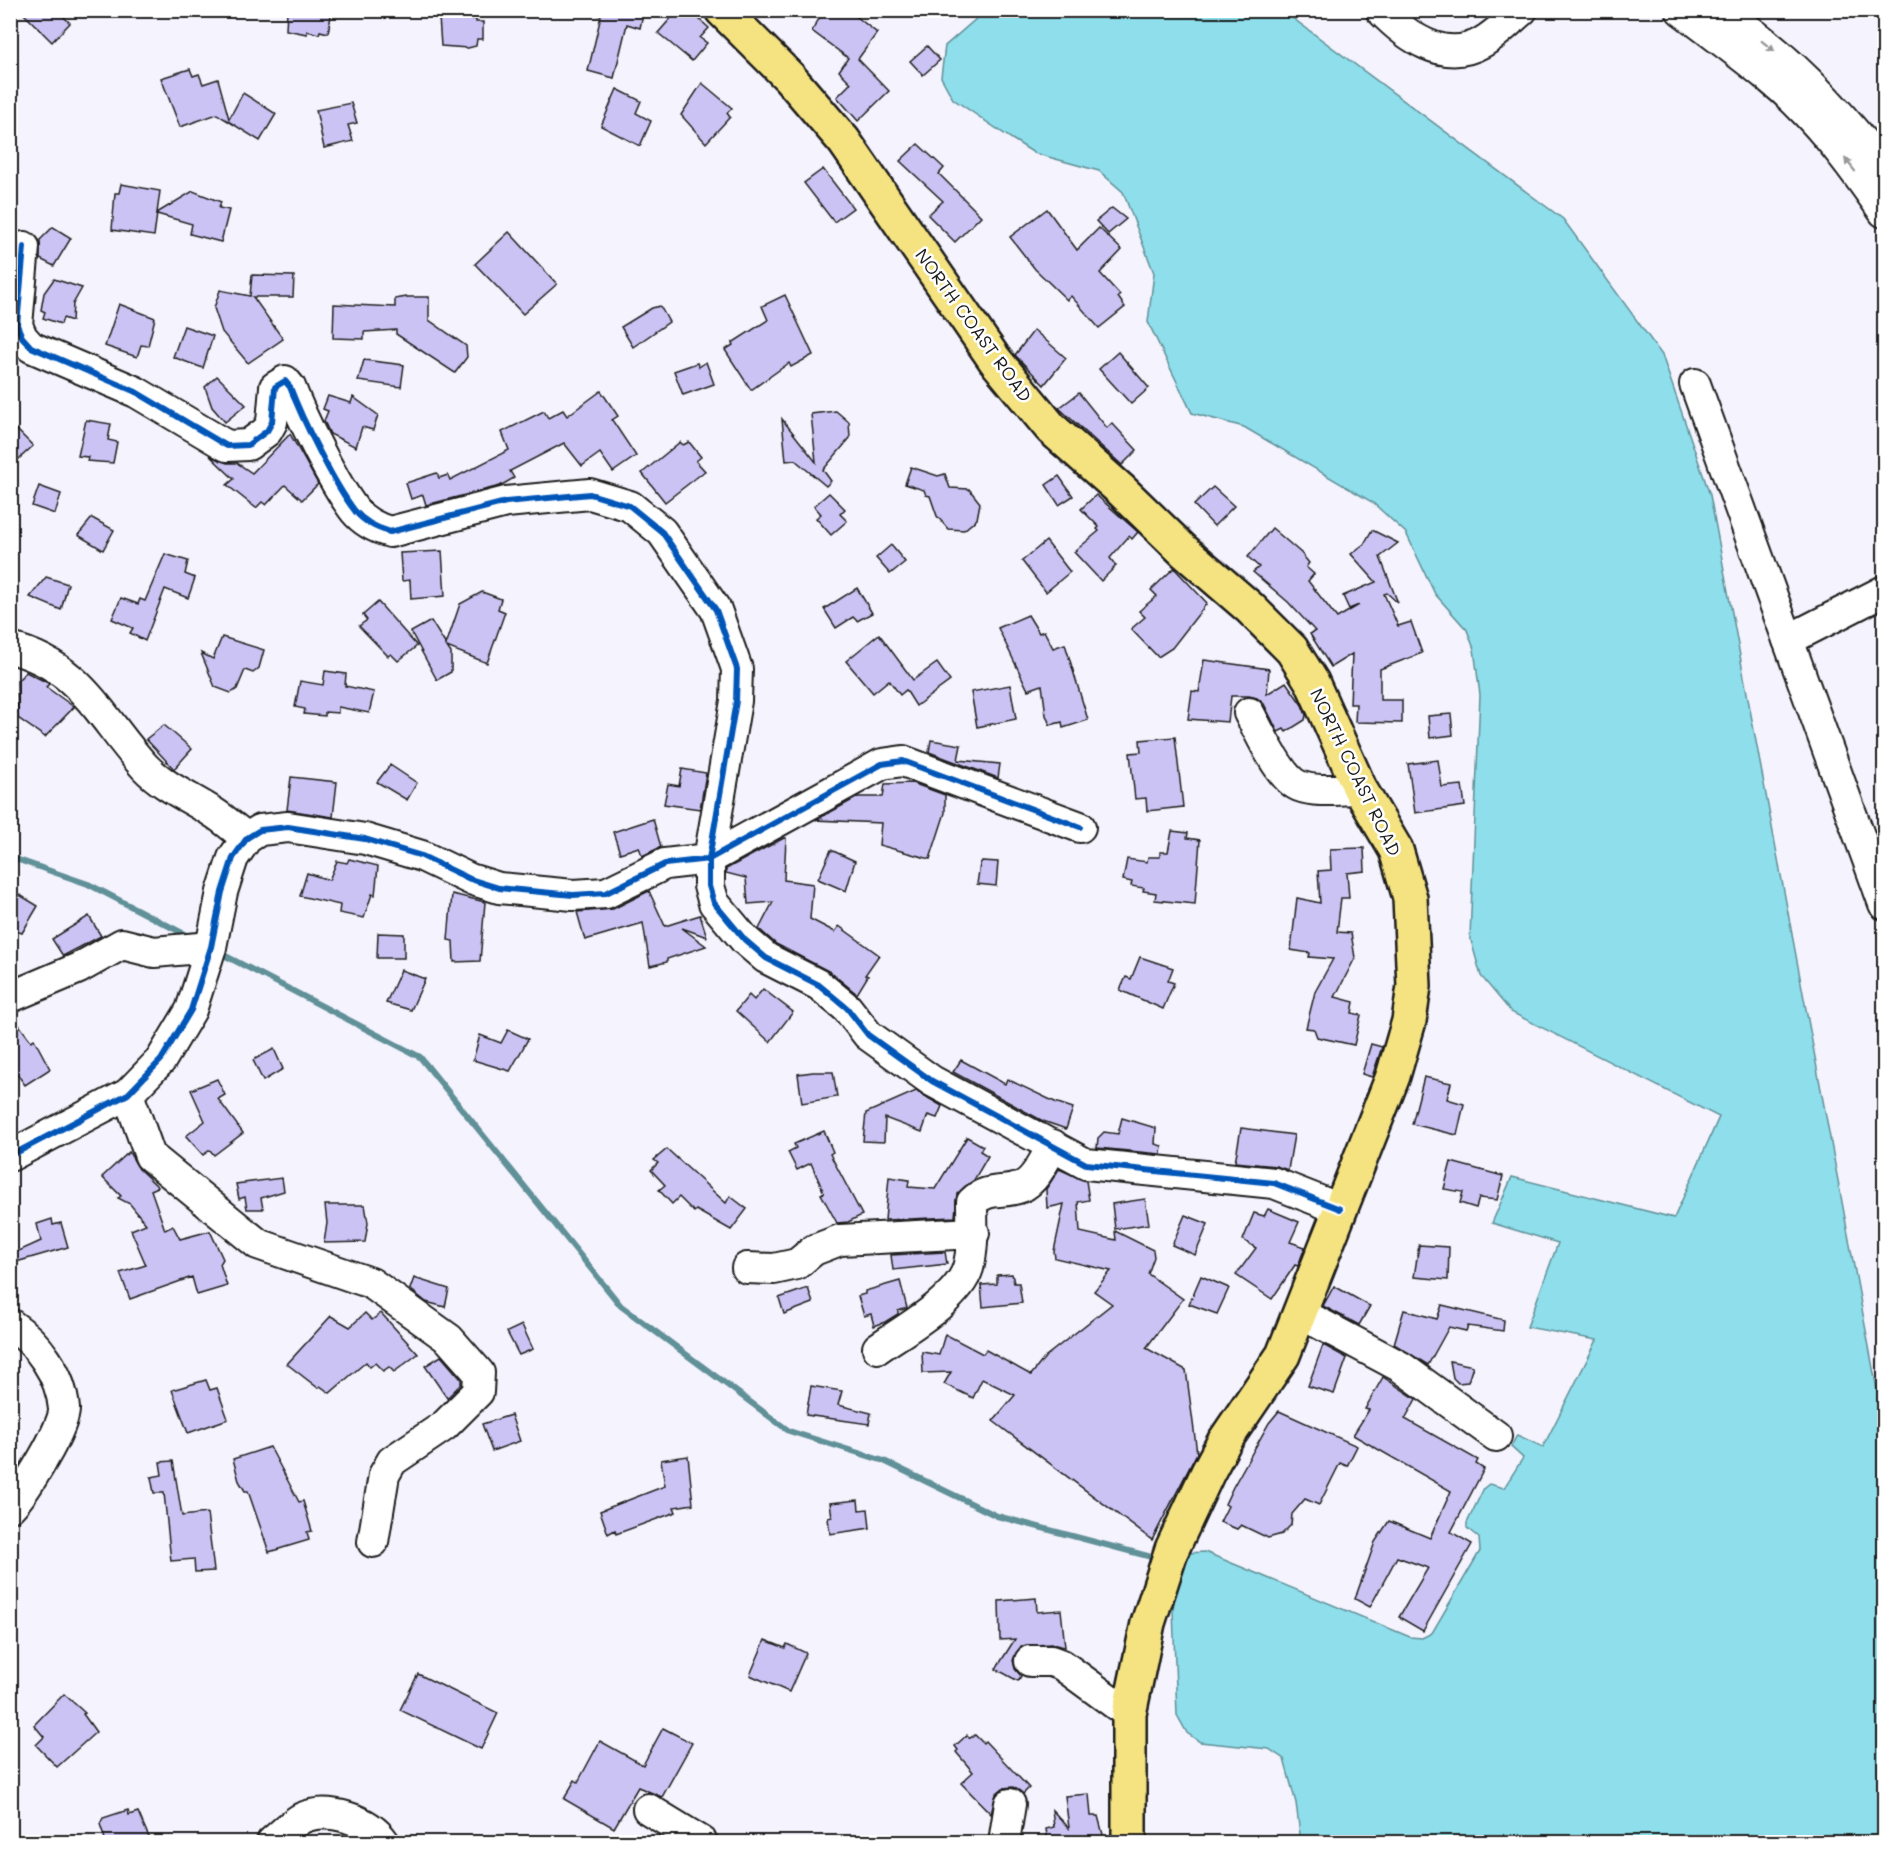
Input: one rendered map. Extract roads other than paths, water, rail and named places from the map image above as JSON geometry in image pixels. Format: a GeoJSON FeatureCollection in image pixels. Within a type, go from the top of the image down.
{"type":"FeatureCollection","features":[{"type":"Feature","properties":{"kind":"main road","name":"NORTH COAST ROAD"},"geometry":{"type":"LineString","coordinates":[[722,10],[789,77],[844,141],[995,360],[1051,428],[1121,490],[1184,551],[1250,608],[1292,650],[1312,682],[1360,789],[1396,850],[1410,898],[1414,936],[1414,987],[1402,1051],[1283,1355],[1224,1442],[1168,1562],[1148,1623],[1129,1714],[1128,1842]]}},
{"type":"Feature","properties":{"kind":"street"},"geometry":{"type":"LineString","coordinates":[[1381,10],[1423,44],[1448,51],[1470,48],[1482,43],[1521,10]]}},
{"type":"Feature","properties":{"kind":"street"},"geometry":{"type":"LineString","coordinates":[[1681,10],[1769,77],[1792,99],[1846,160],[1884,212]]}},
{"type":"Feature","properties":{"kind":"street"},"geometry":{"type":"LineString","coordinates":[[1721,10],[1792,66],[1845,120],[1884,169]]}},
{"type":"Feature","properties":{"kind":"street"},"geometry":{"type":"LineString","coordinates":[[24,247],[14,324],[31,347],[136,392],[227,446],[248,445],[267,431],[272,422],[275,387],[285,381],[355,511],[371,526],[390,532],[506,502],[590,494],[630,506],[662,532],[716,610],[737,669],[736,701],[709,859],[709,886],[714,903],[745,940],[766,958],[819,985],[847,1008],[868,1035],[932,1081],[1086,1164],[1274,1183],[1340,1209]]}},
{"type":"Feature","properties":{"kind":"street"},"geometry":{"type":"LineString","coordinates":[[1695,384],[1884,903]]}},
{"type":"Feature","properties":{"kind":"street"},"geometry":{"type":"LineString","coordinates":[[1788,640],[1884,591]]}},
{"type":"Feature","properties":{"kind":"street"},"geometry":{"type":"LineString","coordinates":[[10,648],[32,654],[74,680],[146,767],[169,787],[216,814],[247,838]]}},
{"type":"Feature","properties":{"kind":"street"},"geometry":{"type":"LineString","coordinates":[[1249,713],[1283,773],[1292,782],[1312,789],[1360,789]]}},
{"type":"Feature","properties":{"kind":"street"},"geometry":{"type":"LineString","coordinates":[[10,1156],[128,1094],[161,1060],[191,1010],[211,947],[222,892],[233,858],[247,838],[260,830],[288,826],[365,839],[422,856],[470,879],[499,888],[573,896],[606,893],[665,864],[709,859],[882,764],[903,760],[1080,826]]}},
{"type":"Feature","properties":{"kind":"street"},"geometry":{"type":"LineString","coordinates":[[13,996],[70,972],[122,944],[154,952],[211,947]]}},
{"type":"Feature","properties":{"kind":"street"},"geometry":{"type":"LineString","coordinates":[[128,1094],[150,1156],[258,1244],[371,1284],[449,1339],[479,1372],[478,1392],[444,1426],[392,1461],[384,1475],[373,1542]]}},
{"type":"Feature","properties":{"kind":"street"},"geometry":{"type":"LineString","coordinates":[[878,1348],[945,1302],[968,1270],[974,1233],[972,1202],[980,1194],[1021,1188],[1032,1180],[1053,1145]]}},
{"type":"Feature","properties":{"kind":"street"},"geometry":{"type":"LineString","coordinates":[[747,1268],[774,1269],[797,1264],[814,1250],[840,1240],[974,1233]]}},
{"type":"Feature","properties":{"kind":"street"},"geometry":{"type":"LineString","coordinates":[[1300,1313],[1401,1367],[1496,1436]]}},
{"type":"Feature","properties":{"kind":"street"},"geometry":{"type":"LineString","coordinates":[[10,1324],[25,1334],[46,1359],[56,1380],[64,1411],[56,1434],[19,1497],[10,1507]]}},
{"type":"Feature","properties":{"kind":"street"},"geometry":{"type":"LineString","coordinates":[[1030,1661],[1051,1661],[1062,1665],[1129,1714]]}},
{"type":"Feature","properties":{"kind":"street"},"geometry":{"type":"LineString","coordinates":[[1004,1842],[1010,1804]]}},
{"type":"Feature","properties":{"kind":"street"},"geometry":{"type":"LineString","coordinates":[[648,1809],[702,1842]]}},
{"type":"Feature","properties":{"kind":"street"},"geometry":{"type":"LineString","coordinates":[[272,1842],[303,1818],[342,1814],[378,1834],[384,1842]]}},
{"type":"Feature","properties":{"kind":"water"},"geometry":{"type":"Polygon","coordinates":[[[985,11],[1283,11],[1563,219],[1662,355],[1710,495],[1884,1427],[1884,1842],[1301,1842],[1296,1803],[1284,1759],[1269,1749],[1200,1742],[1187,1733],[1177,1715],[1173,1611],[1177,1564],[1186,1553],[1205,1552],[1410,1637],[1422,1638],[1432,1633],[1480,1551],[1479,1538],[1467,1528],[1467,1523],[1484,1488],[1489,1484],[1504,1488],[1523,1458],[1511,1447],[1517,1435],[1543,1447],[1597,1340],[1527,1327],[1558,1243],[1492,1223],[1512,1177],[1674,1218],[1719,1117],[1511,1012],[1481,976],[1470,937],[1480,695],[1474,649],[1467,630],[1435,594],[1406,533],[1372,502],[1244,427],[1192,413],[1148,322],[1154,273],[1123,192],[1099,171],[1034,153],[953,99],[941,77],[945,46],[985,11]]]}},
{"type":"Feature","properties":{"kind":"waterway"},"geometry":{"type":"LineString","coordinates":[[10,857],[88,884],[190,937]]}},
{"type":"Feature","properties":{"kind":"waterway"},"geometry":{"type":"LineString","coordinates":[[218,952],[420,1057],[621,1306],[789,1431],[884,1461],[997,1516],[1159,1559]]}}]}
